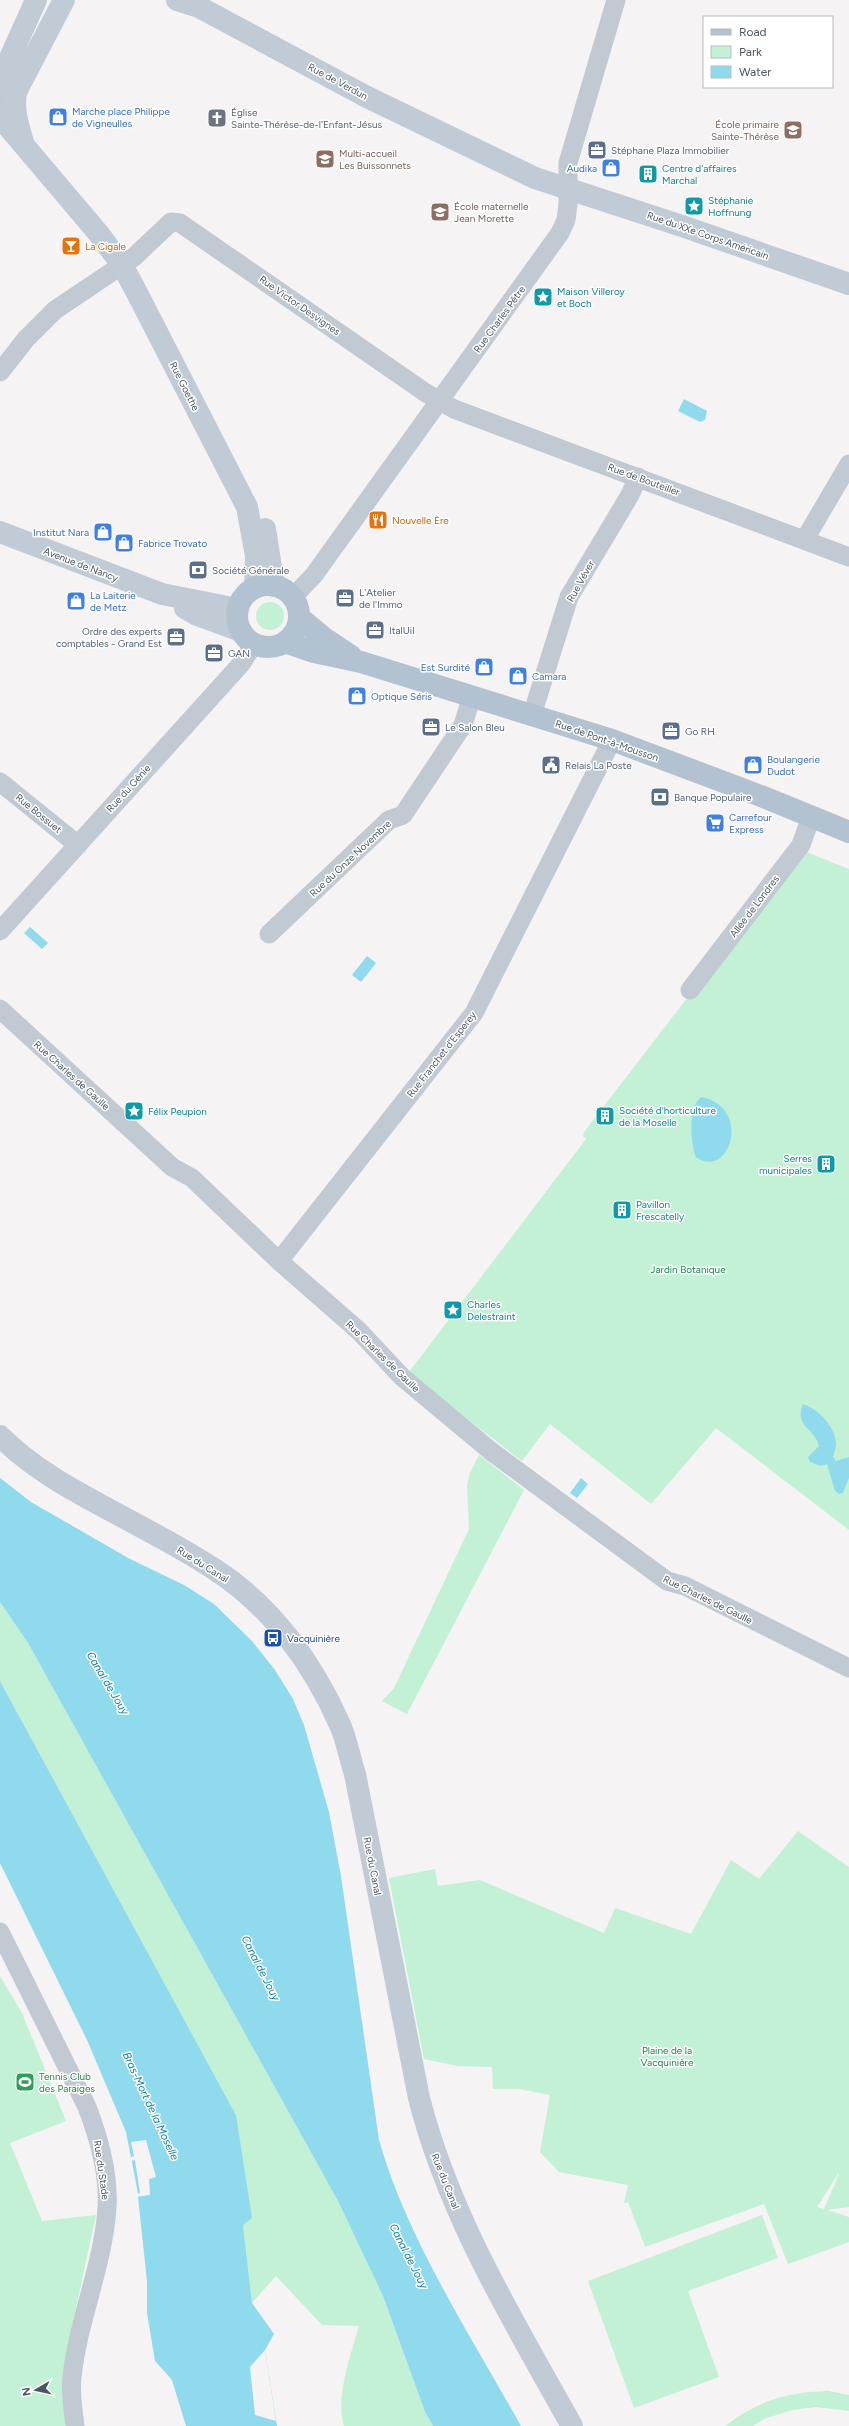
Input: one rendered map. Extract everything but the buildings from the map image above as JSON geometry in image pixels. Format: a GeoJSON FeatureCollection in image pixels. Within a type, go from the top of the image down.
{"type":"FeatureCollection","features":[{"type":"Feature","properties":{"kind":"main road"},"geometry":{"type":"LineString","coordinates":[[264,587],[287,591],[296,607],[295,631],[285,642],[275,646],[264,647],[248,638],[238,624],[238,609],[243,598],[264,587]]}},
{"type":"Feature","properties":{"kind":"main road","name":"Rue de Pont-à-Mousson"},"geometry":{"type":"LineString","coordinates":[[296,607],[324,638],[361,662]]}},
{"type":"Feature","properties":{"kind":"main road","name":"Rue de Pont-à-Mousson"},"geometry":{"type":"LineString","coordinates":[[285,642],[314,652],[361,662],[612,740],[849,832]]}},
{"type":"Feature","properties":{"kind":"street"},"geometry":{"type":"LineString","coordinates":[[5,90],[36,0]]}},
{"type":"Feature","properties":{"kind":"street"},"geometry":{"type":"LineString","coordinates":[[5,90],[64,0]]}},
{"type":"Feature","properties":{"kind":"street","name":"Rue de Verdun"},"geometry":{"type":"LineString","coordinates":[[177,0],[195,4],[368,97],[535,178],[567,188]]}},
{"type":"Feature","properties":{"kind":"street","name":"Rue Charles Pêtre"},"geometry":{"type":"LineString","coordinates":[[296,607],[314,575],[560,233],[566,220],[566,176],[570,156],[616,0]]}},
{"type":"Feature","properties":{"kind":"street"},"geometry":{"type":"LineString","coordinates":[[5,90],[14,104],[16,120],[23,143]]}},
{"type":"Feature","properties":{"kind":"street","name":"Rue Goethe"},"geometry":{"type":"LineString","coordinates":[[0,117],[4,124],[23,143],[99,234],[122,266],[247,507],[261,521],[267,534],[264,587]]}},
{"type":"Feature","properties":{"kind":"street","name":"Rue du XXe Corps Américain"},"geometry":{"type":"LineString","coordinates":[[567,188],[849,284]]}},
{"type":"Feature","properties":{"kind":"street","name":"Rue Victor Desvignes"},"geometry":{"type":"LineString","coordinates":[[122,266],[171,222],[180,223],[440,401]]}},
{"type":"Feature","properties":{"kind":"street"},"geometry":{"type":"LineString","coordinates":[[2,367],[54,310],[122,266]]}},
{"type":"Feature","properties":{"kind":"street","name":"Rue de Bouteiller"},"geometry":{"type":"LineString","coordinates":[[440,401],[454,409],[805,539],[849,557]]}},
{"type":"Feature","properties":{"kind":"street"},"geometry":{"type":"LineString","coordinates":[[805,539],[849,464]]}},
{"type":"Feature","properties":{"kind":"street","name":"Rue Véver"},"geometry":{"type":"LineString","coordinates":[[532,715],[569,597],[630,495],[638,477]]}},
{"type":"Feature","properties":{"kind":"street","name":"Avenue de Nancy"},"geometry":{"type":"LineString","coordinates":[[0,532],[162,594],[238,609]]}},
{"type":"Feature","properties":{"kind":"street","name":"Avenue de Nancy"},"geometry":{"type":"LineString","coordinates":[[162,594],[197,615],[248,638]]}},
{"type":"Feature","properties":{"kind":"street","name":"Rue du Génie"},"geometry":{"type":"LineString","coordinates":[[0,931],[241,664],[248,638]]}},
{"type":"Feature","properties":{"kind":"street","name":"Rue du Onze Novembre"},"geometry":{"type":"LineString","coordinates":[[270,934],[389,820],[403,815],[463,725],[472,696]]}},
{"type":"Feature","properties":{"kind":"street","name":"Rue Franchet d'Esperey"},"geometry":{"type":"LineString","coordinates":[[279,1261],[474,1013],[612,740]]}},
{"type":"Feature","properties":{"kind":"street","name":"Rue Bossuet"},"geometry":{"type":"LineString","coordinates":[[0,782],[78,845]]}},
{"type":"Feature","properties":{"kind":"street","name":"Allée de Londres"},"geometry":{"type":"LineString","coordinates":[[690,990],[801,845],[811,817]]}},
{"type":"Feature","properties":{"kind":"street","name":"Rue Charles de Gaulle"},"geometry":{"type":"LineString","coordinates":[[0,1009],[172,1167],[192,1178],[279,1261],[359,1331],[402,1377],[492,1452],[667,1581],[685,1586],[849,1668]]}},
{"type":"Feature","properties":{"kind":"street","name":"Rue du Canal"},"geometry":{"type":"LineString","coordinates":[[0,1436],[41,1472],[214,1569],[230,1581],[266,1612],[290,1640],[316,1676],[341,1728],[355,1774],[417,2090],[431,2142],[468,2235],[572,2426]]}},
{"type":"Feature","properties":{"kind":"street","name":"Rue du Stade"},"geometry":{"type":"LineString","coordinates":[[0,1932],[87,2107],[96,2130],[105,2178],[107,2206],[105,2230],[78,2340],[72,2379],[75,2426]]}},
{"type":"Feature","properties":{"kind":"green space"},"geometry":{"type":"Polygon","coordinates":[[[270,602],[280,606],[284,616],[280,626],[270,630],[260,626],[256,616],[260,606],[270,602]]]}},
{"type":"Feature","properties":{"kind":"green space","name":"Jardin Botanique"},"geometry":{"type":"Polygon","coordinates":[[[801,850],[849,869],[849,1530],[716,1428],[651,1504],[550,1424],[522,1461],[431,1391],[409,1372],[586,1139],[583,1136],[584,1132],[801,850]]]}},
{"type":"Feature","properties":{"kind":"green space"},"geometry":{"type":"Polygon","coordinates":[[[479,1455],[524,1490],[407,1714],[382,1701],[394,1688],[469,1529],[467,1486],[470,1473],[479,1455]]]}},
{"type":"Feature","properties":{"kind":"green space"},"geometry":{"type":"Polygon","coordinates":[[[0,1602],[28,1643],[338,2201],[383,2296],[425,2412],[433,2426],[344,2426],[341,2402],[348,2363],[359,2326],[322,2325],[276,2276],[252,2303],[243,2225],[236,2115],[0,1681],[0,1602]]]}},
{"type":"Feature","properties":{"kind":"green space","name":"Plaine de la Vacquinière"},"geometry":{"type":"Polygon","coordinates":[[[798,1831],[849,1867],[849,2207],[827,2210],[849,2217],[849,2242],[788,2264],[764,2204],[645,2247],[628,2202],[624,2203],[628,2185],[559,2172],[540,2152],[550,2095],[520,2089],[493,2089],[492,2067],[458,2066],[424,2059],[389,1878],[435,1869],[438,1886],[480,1880],[604,1933],[615,1908],[691,1934],[731,1860],[759,1879],[798,1831]],[[839,2174],[817,2207],[824,2209],[839,2174]]]}},
{"type":"Feature","properties":{"kind":"green space"},"geometry":{"type":"Polygon","coordinates":[[[0,1976],[22,2013],[66,2121],[10,2143],[42,2221],[96,2215],[65,2359],[65,2426],[0,2426],[0,1976]]]}},
{"type":"Feature","properties":{"kind":"green space"},"geometry":{"type":"Polygon","coordinates":[[[762,2215],[778,2258],[688,2291],[719,2377],[634,2408],[588,2281],[762,2215]]]}},
{"type":"Feature","properties":{"kind":"green space"},"geometry":{"type":"Polygon","coordinates":[[[828,2391],[849,2395],[849,2411],[816,2407],[792,2410],[764,2419],[753,2426],[725,2426],[737,2417],[761,2404],[799,2393],[828,2391]]]}},
{"type":"Feature","properties":{"kind":"water"},"geometry":{"type":"Polygon","coordinates":[[[684,399],[707,411],[705,420],[700,422],[678,411],[684,399]]]}},
{"type":"Feature","properties":{"kind":"water"},"geometry":{"type":"Polygon","coordinates":[[[30,927],[48,943],[42,949],[24,933],[30,927]]]}},
{"type":"Feature","properties":{"kind":"water"},"geometry":{"type":"Polygon","coordinates":[[[367,956],[376,963],[361,982],[352,975],[367,956]]]}},
{"type":"Feature","properties":{"kind":"water"},"geometry":{"type":"Polygon","coordinates":[[[702,1097],[718,1104],[728,1115],[731,1128],[730,1140],[726,1152],[718,1159],[708,1162],[696,1157],[692,1143],[692,1115],[697,1101],[702,1097]]]}},
{"type":"Feature","properties":{"kind":"water"},"geometry":{"type":"Polygon","coordinates":[[[803,1404],[809,1406],[820,1414],[830,1425],[835,1438],[836,1446],[833,1457],[836,1461],[849,1457],[849,1478],[843,1493],[839,1494],[835,1491],[827,1464],[821,1466],[810,1462],[808,1457],[819,1446],[814,1435],[806,1427],[801,1418],[803,1404]]]}},
{"type":"Feature","properties":{"kind":"water","name":"Canal de Jouy"},"geometry":{"type":"Polygon","coordinates":[[[0,1478],[31,1502],[130,1559],[184,1585],[214,1604],[252,1641],[275,1670],[293,1699],[304,1725],[329,1812],[341,1876],[379,2140],[391,2177],[423,2250],[461,2322],[521,2426],[433,2426],[425,2412],[383,2296],[338,2201],[28,1643],[0,1602],[0,1478]]]}},
{"type":"Feature","properties":{"kind":"water"},"geometry":{"type":"Polygon","coordinates":[[[581,1478],[588,1484],[577,1498],[570,1493],[581,1478]]]}},
{"type":"Feature","properties":{"kind":"water","name":"Bras-Mort de la Moselle"},"geometry":{"type":"Polygon","coordinates":[[[0,1681],[236,2115],[252,2218],[243,2225],[252,2303],[274,2334],[265,2350],[277,2426],[186,2426],[172,2380],[155,2361],[147,2313],[147,2281],[137,2188],[126,2132],[87,2040],[0,1863],[0,1681]]]}},
{"type":"Feature","properties":{"kind":"pier"},"geometry":{"type":"Polygon","coordinates":[[[146,2140],[156,2177],[149,2179],[150,2195],[135,2197],[135,2194],[140,2193],[135,2160],[130,2161],[129,2158],[134,2156],[131,2142],[146,2140]]]}},
{"type":"Feature","properties":{"kind":"pier"},"geometry":{"type":"Polygon","coordinates":[[[265,2350],[276,2421],[255,2415],[250,2367],[265,2350]]]}},
{"type":"Feature","properties":{"kind":"place","name":"Marche place Philippe de Vigneulles"},"geometry":{"type":"Point","coordinates":[58,117]}},
{"type":"Feature","properties":{"kind":"place","name":"Église Sainte-Thérèse-de-l'Enfant-Jésus"},"geometry":{"type":"Point","coordinates":[217,118]}},
{"type":"Feature","properties":{"kind":"place","name":"École primaire Sainte-Thérèse"},"geometry":{"type":"Point","coordinates":[793,130]}},
{"type":"Feature","properties":{"kind":"place","name":"Stéphane Plaza Immobilier"},"geometry":{"type":"Point","coordinates":[597,150]}},
{"type":"Feature","properties":{"kind":"place","name":"Multi-accueil Les Buissonnets"},"geometry":{"type":"Point","coordinates":[325,159]}},
{"type":"Feature","properties":{"kind":"place","name":"Audika"},"geometry":{"type":"Point","coordinates":[611,168]}},
{"type":"Feature","properties":{"kind":"place","name":"Centre d'affaires Marchal"},"geometry":{"type":"Point","coordinates":[648,174]}},
{"type":"Feature","properties":{"kind":"place","name":"Stéphanie Hoffnung"},"geometry":{"type":"Point","coordinates":[694,206]}},
{"type":"Feature","properties":{"kind":"place","name":"École maternelle Jean Morette"},"geometry":{"type":"Point","coordinates":[440,212]}},
{"type":"Feature","properties":{"kind":"place","name":"La Cigale"},"geometry":{"type":"Point","coordinates":[71,246]}},
{"type":"Feature","properties":{"kind":"place","name":"Maison Villeroy et Boch"},"geometry":{"type":"Point","coordinates":[543,297]}},
{"type":"Feature","properties":{"kind":"place","name":"Nouvelle Ère"},"geometry":{"type":"Point","coordinates":[378,520]}},
{"type":"Feature","properties":{"kind":"place","name":"Institut Nara"},"geometry":{"type":"Point","coordinates":[103,532]}},
{"type":"Feature","properties":{"kind":"place","name":"Fabrice Trovato"},"geometry":{"type":"Point","coordinates":[124,543]}},
{"type":"Feature","properties":{"kind":"place","name":"Société Générale"},"geometry":{"type":"Point","coordinates":[198,570]}},
{"type":"Feature","properties":{"kind":"place","name":"L'Atelier de l'Immo"},"geometry":{"type":"Point","coordinates":[345,598]}},
{"type":"Feature","properties":{"kind":"place","name":"La Laiterie de Metz"},"geometry":{"type":"Point","coordinates":[76,601]}},
{"type":"Feature","properties":{"kind":"place","name":"ItalUil"},"geometry":{"type":"Point","coordinates":[375,630]}},
{"type":"Feature","properties":{"kind":"place","name":"Ordre des experts comptables - Grand Est"},"geometry":{"type":"Point","coordinates":[176,637]}},
{"type":"Feature","properties":{"kind":"place","name":"GAN"},"geometry":{"type":"Point","coordinates":[214,653]}},
{"type":"Feature","properties":{"kind":"place","name":"Est Surdité"},"geometry":{"type":"Point","coordinates":[484,667]}},
{"type":"Feature","properties":{"kind":"place","name":"Camara"},"geometry":{"type":"Point","coordinates":[518,676]}},
{"type":"Feature","properties":{"kind":"place","name":"Optique Séris"},"geometry":{"type":"Point","coordinates":[357,696]}},
{"type":"Feature","properties":{"kind":"place","name":"Le Salon Bleu"},"geometry":{"type":"Point","coordinates":[431,727]}},
{"type":"Feature","properties":{"kind":"place","name":"Go RH"},"geometry":{"type":"Point","coordinates":[671,731]}},
{"type":"Feature","properties":{"kind":"place","name":"Relais La Poste"},"geometry":{"type":"Point","coordinates":[551,765]}},
{"type":"Feature","properties":{"kind":"place","name":"Boulangerie Dudot"},"geometry":{"type":"Point","coordinates":[753,765]}},
{"type":"Feature","properties":{"kind":"place","name":"Banque Populaire"},"geometry":{"type":"Point","coordinates":[660,797]}},
{"type":"Feature","properties":{"kind":"place","name":"Carrefour Express"},"geometry":{"type":"Point","coordinates":[715,823]}},
{"type":"Feature","properties":{"kind":"place","name":"Félix Peupion"},"geometry":{"type":"Point","coordinates":[134,1111]}},
{"type":"Feature","properties":{"kind":"place","name":"Société d'horticulture de la Moselle"},"geometry":{"type":"Point","coordinates":[605,1116]}},
{"type":"Feature","properties":{"kind":"place","name":"Serres municipales"},"geometry":{"type":"Point","coordinates":[826,1164]}},
{"type":"Feature","properties":{"kind":"place","name":"Pavillon Frescatelly"},"geometry":{"type":"Point","coordinates":[622,1210]}},
{"type":"Feature","properties":{"kind":"place","name":"Charles Delestraint"},"geometry":{"type":"Point","coordinates":[453,1310]}},
{"type":"Feature","properties":{"kind":"place","name":"Vacquinière"},"geometry":{"type":"Point","coordinates":[273,1638]}},
{"type":"Feature","properties":{"kind":"place","name":"Tennis Club des Paraiges"},"geometry":{"type":"Point","coordinates":[25,2082]}}]}
